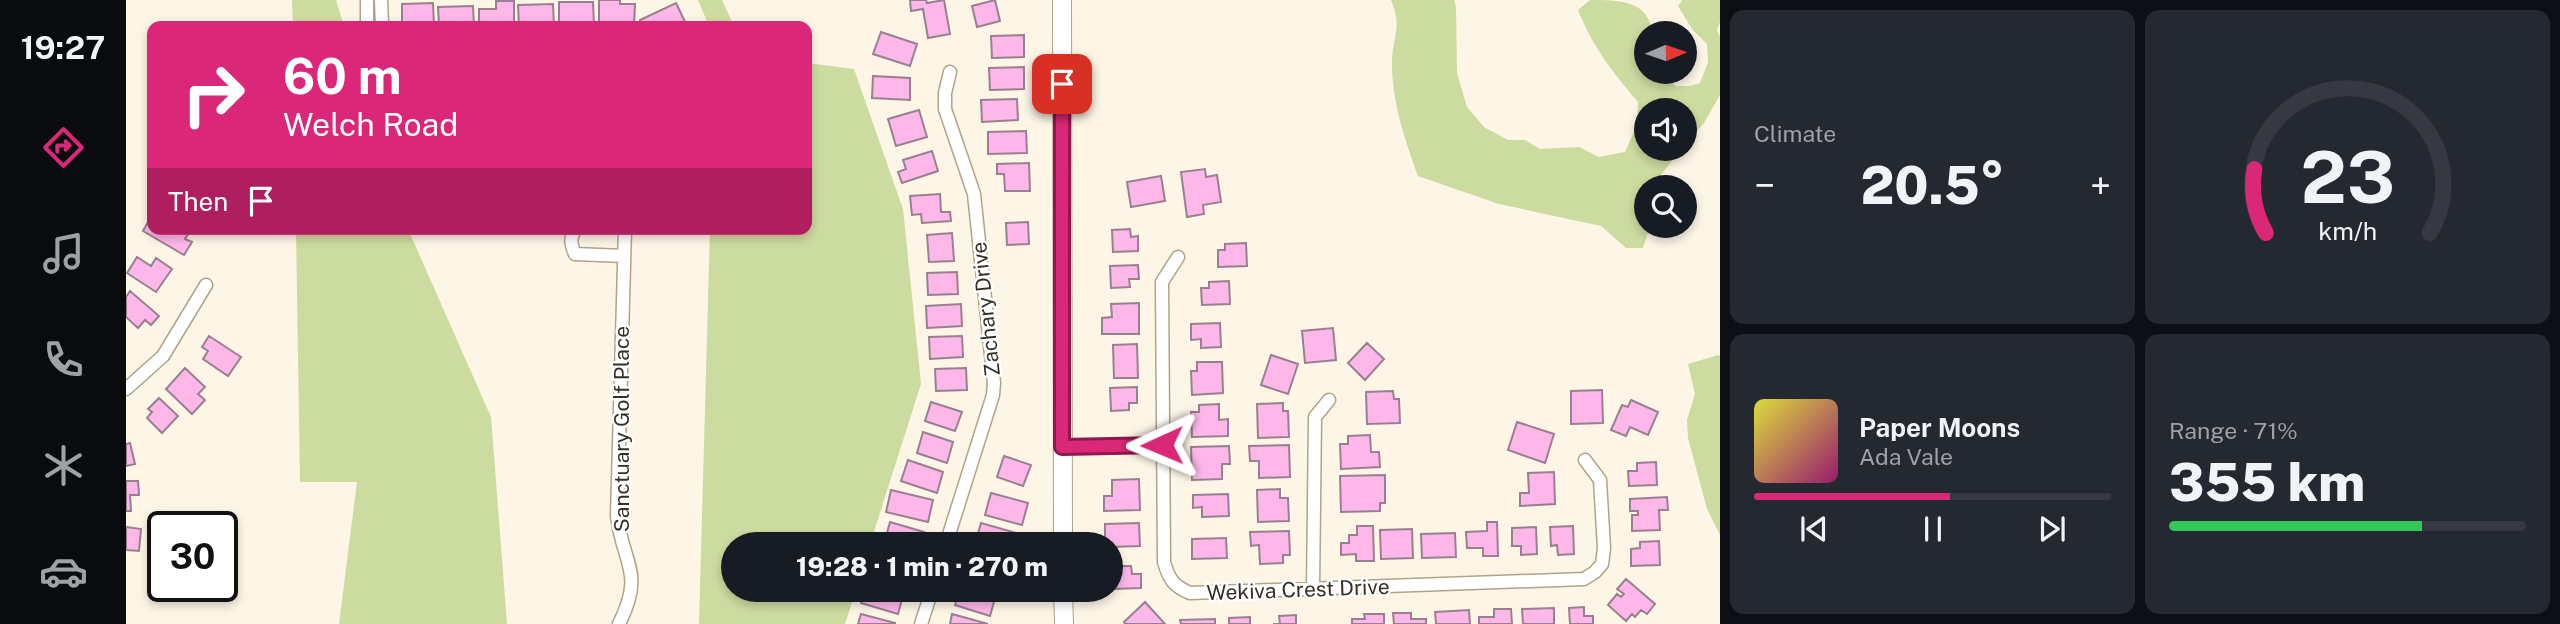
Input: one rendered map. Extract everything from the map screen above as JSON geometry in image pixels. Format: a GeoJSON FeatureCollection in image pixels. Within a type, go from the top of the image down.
{"type":"FeatureCollection","features":[{"type":"Feature","properties":{"kind":"street"},"geometry":{"type":"LineString","coordinates":[[367,0],[367,21]]}},
{"type":"Feature","properties":{"kind":"street"},"geometry":{"type":"LineString","coordinates":[[382,0],[382,21]]}},
{"type":"Feature","properties":{"kind":"street"},"geometry":{"type":"LineString","coordinates":[[1062,0],[1063,532]]}},
{"type":"Feature","properties":{"kind":"street","name":"Zachary Drive"},"geometry":{"type":"LineString","coordinates":[[950,72],[945,93],[945,109],[974,194],[994,383],[993,394],[950,532]]}},
{"type":"Feature","properties":{"kind":"street"},"geometry":{"type":"LineString","coordinates":[[572,235],[571,246],[575,254],[624,256]]}},
{"type":"Feature","properties":{"kind":"street","name":"Sanctuary Golf Place"},"geometry":{"type":"LineString","coordinates":[[619,624],[630,603],[634,583],[631,565],[620,540],[617,516],[625,235]]}},
{"type":"Feature","properties":{"kind":"street","name":"Wekiva Crest Drive"},"geometry":{"type":"LineString","coordinates":[[1178,257],[1162,282],[1164,562],[1169,578],[1177,588],[1190,593],[1584,579],[1602,564],[1604,548],[1600,480],[1585,460]]}},
{"type":"Feature","properties":{"kind":"street"},"geometry":{"type":"LineString","coordinates":[[126,389],[163,356],[206,285]]}},
{"type":"Feature","properties":{"kind":"street"},"geometry":{"type":"LineString","coordinates":[[1313,589],[1315,417],[1329,400]]}},
{"type":"Feature","properties":{"kind":"street"},"geometry":{"type":"LineString","coordinates":[[1062,447],[1162,445]]}},
{"type":"Feature","properties":{"kind":"street"},"geometry":{"type":"LineString","coordinates":[[921,624],[928,602]]}},
{"type":"Feature","properties":{"kind":"street"},"geometry":{"type":"LineString","coordinates":[[1063,602],[1064,624]]}},
{"type":"Feature","properties":{"kind":"green space"},"geometry":{"type":"Polygon","coordinates":[[[292,0],[336,0],[342,21],[293,21],[292,0]]]}},
{"type":"Feature","properties":{"kind":"green space"},"geometry":{"type":"Polygon","coordinates":[[[698,0],[722,0],[732,21],[707,21],[698,0]]]}},
{"type":"Feature","properties":{"kind":"green space"},"geometry":{"type":"Polygon","coordinates":[[[1391,0],[1454,0],[1457,73],[1467,107],[1484,127],[1508,140],[1525,140],[1540,149],[1579,147],[1599,157],[1625,152],[1634,132],[1634,161],[1672,161],[1661,175],[1634,175],[1634,238],[1646,238],[1643,248],[1626,248],[1601,226],[1499,204],[1418,176],[1404,135],[1394,92],[1392,54],[1397,26],[1391,0]]]}},
{"type":"Feature","properties":{"kind":"green space"},"geometry":{"type":"Polygon","coordinates":[[[1590,0],[1622,2],[1639,8],[1649,21],[1634,21],[1634,84],[1690,86],[1700,83],[1708,62],[1707,44],[1698,35],[1698,21],[1687,21],[1678,6],[1682,0],[1720,0],[1720,22],[1717,30],[1720,37],[1720,95],[1697,131],[1697,98],[1635,98],[1604,59],[1578,10],[1590,0]]]}},
{"type":"Feature","properties":{"kind":"green space"},"geometry":{"type":"Polygon","coordinates":[[[812,64],[854,69],[903,209],[921,384],[874,532],[721,532],[721,602],[852,602],[845,624],[699,624],[710,235],[812,235],[812,64]]]}},
{"type":"Feature","properties":{"kind":"green space"},"geometry":{"type":"Polygon","coordinates":[[[296,235],[411,235],[491,417],[507,624],[339,624],[357,482],[300,482],[296,235]]]}},
{"type":"Feature","properties":{"kind":"green space"},"geometry":{"type":"Polygon","coordinates":[[[1718,355],[1720,535],[1707,509],[1688,438],[1687,420],[1695,394],[1688,364],[1718,355]]]}},
{"type":"Feature","properties":{"kind":"building"},"geometry":{"type":"Polygon","coordinates":[[[599,0],[620,0],[620,4],[635,4],[634,21],[599,21],[599,0]]]}},
{"type":"Feature","properties":{"kind":"building"},"geometry":{"type":"Polygon","coordinates":[[[910,0],[926,0],[927,3],[944,0],[950,34],[928,38],[923,9],[911,11],[910,0]]]}},
{"type":"Feature","properties":{"kind":"building"},"geometry":{"type":"Polygon","coordinates":[[[995,0],[1000,21],[977,27],[972,6],[995,0]]]}},
{"type":"Feature","properties":{"kind":"building"},"geometry":{"type":"Polygon","coordinates":[[[496,1],[514,1],[514,21],[479,21],[479,9],[496,9],[496,1]]]}},
{"type":"Feature","properties":{"kind":"building"},"geometry":{"type":"Polygon","coordinates":[[[559,2],[593,2],[594,21],[559,21],[559,2]]]}},
{"type":"Feature","properties":{"kind":"building"},"geometry":{"type":"Polygon","coordinates":[[[433,3],[434,21],[402,21],[402,4],[433,3]]]}},
{"type":"Feature","properties":{"kind":"building"},"geometry":{"type":"Polygon","coordinates":[[[676,3],[685,21],[640,21],[676,3]]]}},
{"type":"Feature","properties":{"kind":"building"},"geometry":{"type":"Polygon","coordinates":[[[553,4],[554,21],[519,21],[518,5],[553,4]]]}},
{"type":"Feature","properties":{"kind":"building"},"geometry":{"type":"Polygon","coordinates":[[[473,6],[474,21],[439,21],[438,7],[473,6]]]}},
{"type":"Feature","properties":{"kind":"building"},"geometry":{"type":"Polygon","coordinates":[[[881,32],[917,44],[910,66],[873,54],[881,32]]]}},
{"type":"Feature","properties":{"kind":"building"},"geometry":{"type":"Polygon","coordinates":[[[1024,35],[1024,57],[992,58],[991,36],[1024,35]]]}},
{"type":"Feature","properties":{"kind":"building"},"geometry":{"type":"Polygon","coordinates":[[[1024,67],[1024,89],[990,90],[989,68],[1024,67]]]}},
{"type":"Feature","properties":{"kind":"building"},"geometry":{"type":"Polygon","coordinates":[[[873,76],[910,78],[910,100],[872,98],[873,76]]]}},
{"type":"Feature","properties":{"kind":"building"},"geometry":{"type":"Polygon","coordinates":[[[1017,99],[1018,120],[982,122],[981,100],[1017,99]]]}},
{"type":"Feature","properties":{"kind":"building"},"geometry":{"type":"Polygon","coordinates":[[[919,110],[927,137],[896,146],[888,119],[919,110]]]}},
{"type":"Feature","properties":{"kind":"building"},"geometry":{"type":"Polygon","coordinates":[[[1026,131],[1027,153],[988,154],[988,132],[1026,131]]]}},
{"type":"Feature","properties":{"kind":"building"},"geometry":{"type":"Polygon","coordinates":[[[932,151],[938,171],[902,183],[898,172],[906,169],[903,160],[932,151]]]}},
{"type":"Feature","properties":{"kind":"building"},"geometry":{"type":"Polygon","coordinates":[[[1029,163],[1030,191],[1005,191],[1004,174],[997,174],[997,164],[1029,163]]]}},
{"type":"Feature","properties":{"kind":"building"},"geometry":{"type":"Polygon","coordinates":[[[1205,169],[1206,177],[1217,175],[1221,202],[1203,205],[1204,214],[1187,217],[1181,172],[1205,169]]]}},
{"type":"Feature","properties":{"kind":"building"},"geometry":{"type":"Polygon","coordinates":[[[1161,176],[1165,201],[1131,207],[1127,182],[1161,176]]]}},
{"type":"Feature","properties":{"kind":"building"},"geometry":{"type":"Polygon","coordinates":[[[940,194],[941,212],[950,212],[951,221],[922,223],[921,214],[912,215],[910,196],[940,194]]]}},
{"type":"Feature","properties":{"kind":"building"},"geometry":{"type":"Polygon","coordinates":[[[1028,222],[1029,244],[1007,245],[1006,223],[1028,222]]]}},
{"type":"Feature","properties":{"kind":"building"},"geometry":{"type":"Polygon","coordinates":[[[1130,229],[1131,237],[1138,236],[1138,251],[1113,252],[1112,230],[1130,229]]]}},
{"type":"Feature","properties":{"kind":"building"},"geometry":{"type":"Polygon","coordinates":[[[952,233],[954,261],[929,262],[927,235],[952,233]]]}},
{"type":"Feature","properties":{"kind":"building"},"geometry":{"type":"Polygon","coordinates":[[[150,235],[188,235],[185,239],[192,242],[184,255],[150,235]]]}},
{"type":"Feature","properties":{"kind":"building"},"geometry":{"type":"Polygon","coordinates":[[[1246,243],[1247,266],[1218,267],[1218,250],[1225,250],[1225,244],[1246,243]]]}},
{"type":"Feature","properties":{"kind":"building"},"geometry":{"type":"Polygon","coordinates":[[[137,257],[151,266],[156,258],[172,269],[156,292],[127,273],[137,257]]]}},
{"type":"Feature","properties":{"kind":"building"},"geometry":{"type":"Polygon","coordinates":[[[1138,265],[1139,279],[1129,279],[1130,287],[1111,288],[1110,266],[1138,265]]]}},
{"type":"Feature","properties":{"kind":"building"},"geometry":{"type":"Polygon","coordinates":[[[957,272],[958,294],[928,295],[927,273],[957,272]]]}},
{"type":"Feature","properties":{"kind":"building"},"geometry":{"type":"Polygon","coordinates":[[[1229,281],[1230,304],[1202,305],[1201,288],[1209,288],[1209,282],[1229,281]]]}},
{"type":"Feature","properties":{"kind":"building"},"geometry":{"type":"Polygon","coordinates":[[[130,291],[159,316],[151,325],[145,320],[138,328],[126,317],[126,297],[130,291]]]}},
{"type":"Feature","properties":{"kind":"building"},"geometry":{"type":"Polygon","coordinates":[[[1139,303],[1139,334],[1102,334],[1102,318],[1112,317],[1111,304],[1139,303]]]}},
{"type":"Feature","properties":{"kind":"building"},"geometry":{"type":"Polygon","coordinates":[[[961,304],[962,326],[927,328],[926,306],[961,304]]]}},
{"type":"Feature","properties":{"kind":"building"},"geometry":{"type":"Polygon","coordinates":[[[1220,323],[1221,347],[1201,348],[1201,339],[1191,340],[1191,324],[1220,323]]]}},
{"type":"Feature","properties":{"kind":"building"},"geometry":{"type":"Polygon","coordinates":[[[1333,328],[1336,360],[1305,363],[1302,331],[1333,328]]]}},
{"type":"Feature","properties":{"kind":"building"},"geometry":{"type":"Polygon","coordinates":[[[209,336],[241,357],[228,376],[203,359],[208,351],[202,347],[209,336]]]}},
{"type":"Feature","properties":{"kind":"building"},"geometry":{"type":"Polygon","coordinates":[[[962,336],[963,357],[930,359],[929,337],[962,336]]]}},
{"type":"Feature","properties":{"kind":"building"},"geometry":{"type":"Polygon","coordinates":[[[1367,343],[1384,359],[1365,380],[1348,363],[1367,343]]]}},
{"type":"Feature","properties":{"kind":"building"},"geometry":{"type":"Polygon","coordinates":[[[1137,344],[1138,378],[1114,378],[1113,345],[1137,344]]]}},
{"type":"Feature","properties":{"kind":"building"},"geometry":{"type":"Polygon","coordinates":[[[1271,355],[1298,364],[1288,394],[1261,385],[1271,355]]]}},
{"type":"Feature","properties":{"kind":"building"},"geometry":{"type":"Polygon","coordinates":[[[1197,362],[1222,362],[1223,393],[1192,395],[1191,371],[1197,371],[1197,362]]]}},
{"type":"Feature","properties":{"kind":"building"},"geometry":{"type":"Polygon","coordinates":[[[185,368],[205,387],[198,394],[205,400],[192,414],[166,389],[185,368]]]}},
{"type":"Feature","properties":{"kind":"building"},"geometry":{"type":"Polygon","coordinates":[[[966,368],[967,390],[936,391],[935,369],[966,368]]]}},
{"type":"Feature","properties":{"kind":"building"},"geometry":{"type":"Polygon","coordinates":[[[1137,387],[1137,403],[1129,403],[1129,410],[1111,411],[1110,388],[1137,387]]]}},
{"type":"Feature","properties":{"kind":"building"},"geometry":{"type":"Polygon","coordinates":[[[1602,390],[1603,423],[1571,424],[1571,391],[1602,390]]]}},
{"type":"Feature","properties":{"kind":"building"},"geometry":{"type":"Polygon","coordinates":[[[1393,391],[1394,399],[1399,399],[1400,423],[1367,424],[1366,392],[1393,391]]]}},
{"type":"Feature","properties":{"kind":"building"},"geometry":{"type":"Polygon","coordinates":[[[159,398],[178,416],[162,433],[147,418],[152,412],[148,409],[159,398]]]}},
{"type":"Feature","properties":{"kind":"building"},"geometry":{"type":"Polygon","coordinates":[[[1631,400],[1658,412],[1648,435],[1630,427],[1626,436],[1611,430],[1622,405],[1628,407],[1631,400]]]}},
{"type":"Feature","properties":{"kind":"building"},"geometry":{"type":"Polygon","coordinates":[[[931,402],[962,412],[955,431],[925,421],[931,402]]]}},
{"type":"Feature","properties":{"kind":"building"},"geometry":{"type":"Polygon","coordinates":[[[1283,403],[1283,411],[1288,411],[1289,437],[1258,438],[1257,404],[1283,403]]]}},
{"type":"Feature","properties":{"kind":"building"},"geometry":{"type":"Polygon","coordinates":[[[1219,404],[1219,420],[1228,419],[1228,436],[1192,437],[1191,412],[1199,412],[1199,405],[1219,404]]]}},
{"type":"Feature","properties":{"kind":"building"},"geometry":{"type":"Polygon","coordinates":[[[1517,422],[1554,434],[1545,463],[1508,450],[1517,422]]]}},
{"type":"Feature","properties":{"kind":"building"},"geometry":{"type":"Polygon","coordinates":[[[923,432],[953,442],[947,463],[917,453],[923,432]]]}},
{"type":"Feature","properties":{"kind":"building"},"geometry":{"type":"Polygon","coordinates":[[[1370,435],[1371,452],[1379,452],[1380,467],[1341,469],[1340,444],[1348,444],[1348,436],[1370,435]]]}},
{"type":"Feature","properties":{"kind":"building"},"geometry":{"type":"Polygon","coordinates":[[[130,443],[135,464],[126,466],[126,444],[130,443]]]}},
{"type":"Feature","properties":{"kind":"building"},"geometry":{"type":"Polygon","coordinates":[[[1289,445],[1290,477],[1259,478],[1259,461],[1250,461],[1249,446],[1289,445]]]}},
{"type":"Feature","properties":{"kind":"building"},"geometry":{"type":"Polygon","coordinates":[[[1229,446],[1230,464],[1222,464],[1222,479],[1192,480],[1191,447],[1229,446]]]}},
{"type":"Feature","properties":{"kind":"building"},"geometry":{"type":"Polygon","coordinates":[[[1004,456],[1031,465],[1023,486],[997,477],[1004,456]]]}},
{"type":"Feature","properties":{"kind":"building"},"geometry":{"type":"Polygon","coordinates":[[[908,460],[943,472],[937,493],[901,481],[908,460]]]}},
{"type":"Feature","properties":{"kind":"building"},"geometry":{"type":"Polygon","coordinates":[[[1656,462],[1657,485],[1629,486],[1628,471],[1637,471],[1637,463],[1656,462]]]}},
{"type":"Feature","properties":{"kind":"building"},"geometry":{"type":"Polygon","coordinates":[[[1554,472],[1555,504],[1520,506],[1520,493],[1529,493],[1528,473],[1554,472]]]}},
{"type":"Feature","properties":{"kind":"building"},"geometry":{"type":"Polygon","coordinates":[[[1385,475],[1385,503],[1380,503],[1380,511],[1341,512],[1340,476],[1385,475]]]}},
{"type":"Feature","properties":{"kind":"building"},"geometry":{"type":"Polygon","coordinates":[[[1139,479],[1140,510],[1104,511],[1104,496],[1112,496],[1112,480],[1139,479]]]}},
{"type":"Feature","properties":{"kind":"building"},"geometry":{"type":"Polygon","coordinates":[[[126,481],[138,481],[139,495],[130,495],[131,511],[126,511],[126,481]]]}},
{"type":"Feature","properties":{"kind":"building"},"geometry":{"type":"Polygon","coordinates":[[[1280,489],[1280,498],[1288,498],[1289,521],[1258,522],[1257,490],[1280,489]]]}},
{"type":"Feature","properties":{"kind":"building"},"geometry":{"type":"Polygon","coordinates":[[[891,490],[933,500],[928,522],[886,512],[891,490]]]}},
{"type":"Feature","properties":{"kind":"building"},"geometry":{"type":"Polygon","coordinates":[[[991,493],[1028,503],[1022,525],[985,515],[991,493]]]}},
{"type":"Feature","properties":{"kind":"building"},"geometry":{"type":"Polygon","coordinates":[[[1228,494],[1229,516],[1202,517],[1202,507],[1193,508],[1193,495],[1228,494]]]}},
{"type":"Feature","properties":{"kind":"building"},"geometry":{"type":"Polygon","coordinates":[[[1667,497],[1668,510],[1659,510],[1660,530],[1632,531],[1632,515],[1638,515],[1638,511],[1630,511],[1630,499],[1667,497]]]}},
{"type":"Feature","properties":{"kind":"building"},"geometry":{"type":"Polygon","coordinates":[[[890,522],[924,532],[887,532],[890,522]]]}},
{"type":"Feature","properties":{"kind":"building"},"geometry":{"type":"Polygon","coordinates":[[[1487,522],[1497,522],[1498,556],[1483,556],[1483,548],[1467,548],[1466,532],[1487,531],[1487,522]]]}},
{"type":"Feature","properties":{"kind":"building"},"geometry":{"type":"Polygon","coordinates":[[[981,523],[1012,532],[978,532],[981,523]]]}},
{"type":"Feature","properties":{"kind":"building"},"geometry":{"type":"Polygon","coordinates":[[[1139,523],[1140,546],[1123,547],[1123,532],[1105,532],[1105,524],[1139,523]]]}},
{"type":"Feature","properties":{"kind":"building"},"geometry":{"type":"Polygon","coordinates":[[[1357,526],[1373,526],[1374,561],[1356,561],[1356,554],[1341,555],[1341,543],[1349,543],[1349,535],[1357,535],[1357,526]]]}},
{"type":"Feature","properties":{"kind":"building"},"geometry":{"type":"Polygon","coordinates":[[[1573,526],[1574,554],[1558,555],[1557,545],[1551,546],[1550,527],[1573,526]]]}},
{"type":"Feature","properties":{"kind":"building"},"geometry":{"type":"Polygon","coordinates":[[[126,527],[141,529],[139,551],[126,550],[126,527]]]}},
{"type":"Feature","properties":{"kind":"building"},"geometry":{"type":"Polygon","coordinates":[[[1536,527],[1537,554],[1521,555],[1521,546],[1512,546],[1512,528],[1536,527]]]}},
{"type":"Feature","properties":{"kind":"building"},"geometry":{"type":"Polygon","coordinates":[[[1412,529],[1413,558],[1381,559],[1380,530],[1412,529]]]}},
{"type":"Feature","properties":{"kind":"building"},"geometry":{"type":"Polygon","coordinates":[[[1289,531],[1290,555],[1283,555],[1283,563],[1260,564],[1259,545],[1251,546],[1250,532],[1289,531]]]}},
{"type":"Feature","properties":{"kind":"building"},"geometry":{"type":"Polygon","coordinates":[[[1455,533],[1456,557],[1422,558],[1421,534],[1455,533]]]}},
{"type":"Feature","properties":{"kind":"building"},"geometry":{"type":"Polygon","coordinates":[[[1226,538],[1227,558],[1192,559],[1192,539],[1226,538]]]}},
{"type":"Feature","properties":{"kind":"building"},"geometry":{"type":"Polygon","coordinates":[[[1659,541],[1660,565],[1631,566],[1631,549],[1640,548],[1640,542],[1659,541]]]}},
{"type":"Feature","properties":{"kind":"building"},"geometry":{"type":"Polygon","coordinates":[[[1123,566],[1131,566],[1132,574],[1141,574],[1141,588],[1123,589],[1123,566]]]}},
{"type":"Feature","properties":{"kind":"building"},"geometry":{"type":"Polygon","coordinates":[[[1626,579],[1655,604],[1647,614],[1641,610],[1626,621],[1608,605],[1617,594],[1621,597],[1624,594],[1617,589],[1626,579]]]}},
{"type":"Feature","properties":{"kind":"building"},"geometry":{"type":"Polygon","coordinates":[[[861,602],[901,602],[898,614],[861,602]]]}},
{"type":"Feature","properties":{"kind":"building"},"geometry":{"type":"Polygon","coordinates":[[[956,602],[994,602],[990,616],[955,605],[956,602]]]}},
{"type":"Feature","properties":{"kind":"building"},"geometry":{"type":"Polygon","coordinates":[[[1145,602],[1165,624],[1125,624],[1124,622],[1145,602]]]}},
{"type":"Feature","properties":{"kind":"building"},"geometry":{"type":"Polygon","coordinates":[[[1584,607],[1584,616],[1593,616],[1593,624],[1570,624],[1569,608],[1584,607]]]}},
{"type":"Feature","properties":{"kind":"building"},"geometry":{"type":"Polygon","coordinates":[[[1554,608],[1554,624],[1523,624],[1522,609],[1554,608]]]}},
{"type":"Feature","properties":{"kind":"building"},"geometry":{"type":"Polygon","coordinates":[[[1494,609],[1511,609],[1512,624],[1479,624],[1479,617],[1494,617],[1494,609]]]}},
{"type":"Feature","properties":{"kind":"building"},"geometry":{"type":"Polygon","coordinates":[[[1469,610],[1470,624],[1436,624],[1435,612],[1469,610]]]}},
{"type":"Feature","properties":{"kind":"building"},"geometry":{"type":"Polygon","coordinates":[[[1393,613],[1411,613],[1411,619],[1426,619],[1426,624],[1394,624],[1393,613]]]}},
{"type":"Feature","properties":{"kind":"building"},"geometry":{"type":"Polygon","coordinates":[[[861,614],[895,623],[895,624],[858,624],[861,614]]]}},
{"type":"Feature","properties":{"kind":"building"},"geometry":{"type":"Polygon","coordinates":[[[952,614],[988,624],[950,624],[952,614]]]}},
{"type":"Feature","properties":{"kind":"building"},"geometry":{"type":"Polygon","coordinates":[[[1364,614],[1384,614],[1384,624],[1352,624],[1352,619],[1365,619],[1364,614]]]}},
{"type":"Feature","properties":{"kind":"building"},"geometry":{"type":"Polygon","coordinates":[[[1296,615],[1296,624],[1280,624],[1279,616],[1296,615]]]}},
{"type":"Feature","properties":{"kind":"building"},"geometry":{"type":"Polygon","coordinates":[[[1250,617],[1250,624],[1229,624],[1229,618],[1250,617]]]}},
{"type":"Feature","properties":{"kind":"building"},"geometry":{"type":"Polygon","coordinates":[[[1215,619],[1215,624],[1181,624],[1180,620],[1215,619]]]}},
{"type":"Feature","properties":{"kind":"route"},"geometry":{"type":"LineString","coordinates":[[1062,84],[1062,447],[1162,445]]}}]}
